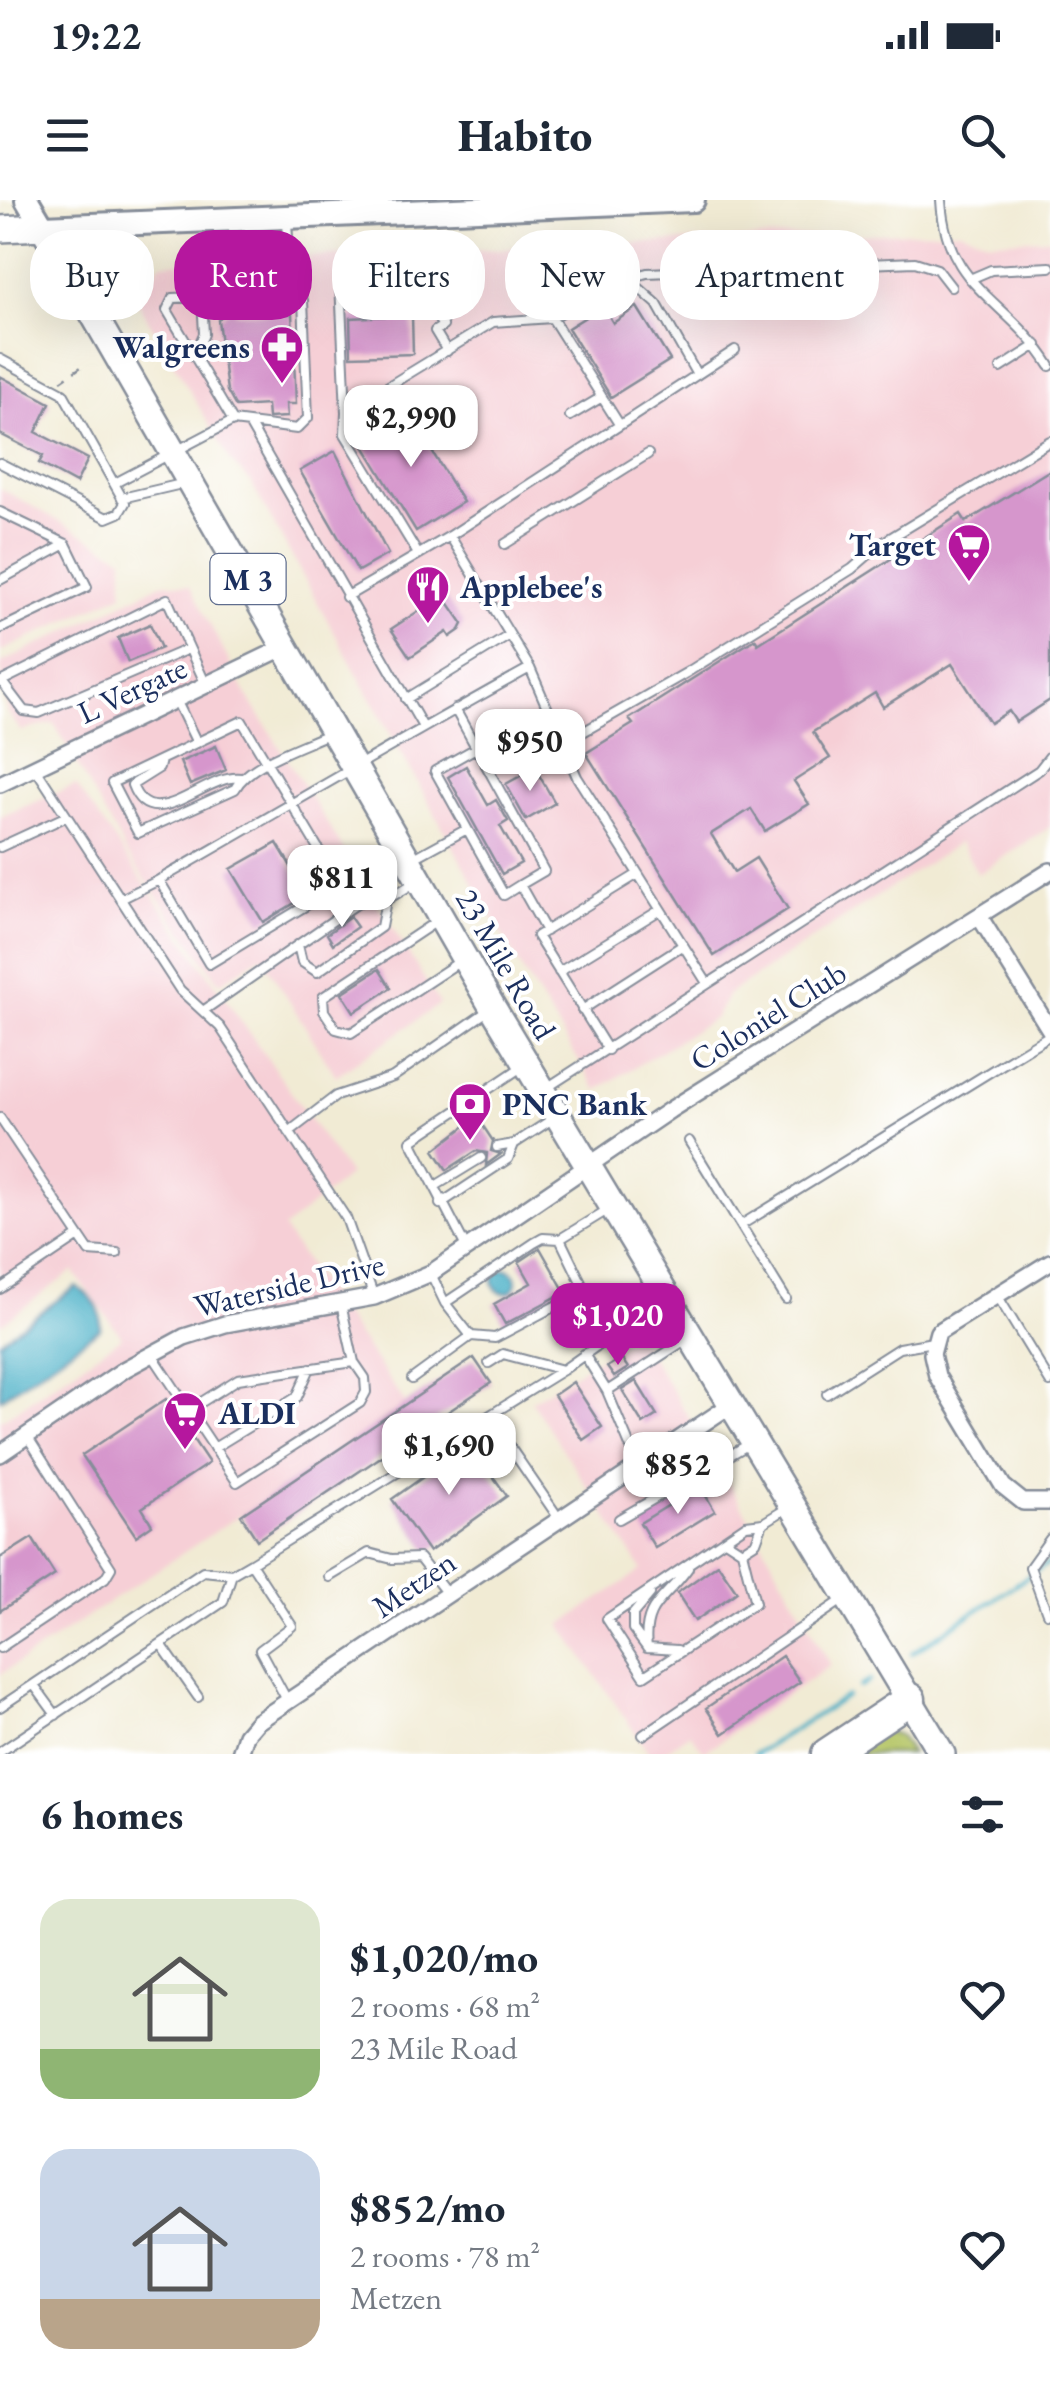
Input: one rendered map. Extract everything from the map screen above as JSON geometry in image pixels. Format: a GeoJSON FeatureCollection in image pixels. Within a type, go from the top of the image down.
{"type":"FeatureCollection","features":[{"type":"Feature","properties":{"kind":"highway"},"geometry":{"type":"LineString","coordinates":[[827,1754],[910,1699]]}},
{"type":"Feature","properties":{"kind":"main road","name":"23 Mile Road"},"geometry":{"type":"LineString","coordinates":[[27,200],[493,1008],[942,1754]]}},
{"type":"Feature","properties":{"kind":"main road"},"geometry":{"type":"LineString","coordinates":[[0,230],[286,218],[311,208],[693,200]]}},
{"type":"Feature","properties":{"kind":"street","name":"L Vergate"},"geometry":{"type":"LineString","coordinates":[[0,784],[287,646]]}},
{"type":"Feature","properties":{"kind":"street","name":"Coloniel Club"},"geometry":{"type":"LineString","coordinates":[[589,1167],[670,1110],[1050,871]]}},
{"type":"Feature","properties":{"kind":"street"},"geometry":{"type":"LineString","coordinates":[[979,916],[1050,1032]]}},
{"type":"Feature","properties":{"kind":"street","name":"Waterside Drive"},"geometry":{"type":"LineString","coordinates":[[0,1454],[150,1353],[226,1324],[374,1298],[431,1274],[589,1167]]}},
{"type":"Feature","properties":{"kind":"street"},"geometry":{"type":"LineString","coordinates":[[1050,1262],[938,1332],[933,1342],[937,1376],[1003,1486],[1023,1502],[1050,1502]]}},
{"type":"Feature","properties":{"kind":"street","name":"Metzen"},"geometry":{"type":"LineString","coordinates":[[240,1754],[246,1735],[288,1702],[732,1404]]}},
{"type":"Feature","properties":{"kind":"lane"},"geometry":{"type":"LineString","coordinates":[[941,200],[948,249],[970,280],[1038,345],[1050,366]]}},
{"type":"Feature","properties":{"kind":"lane"},"geometry":{"type":"LineString","coordinates":[[286,218],[287,230]]}},
{"type":"Feature","properties":{"kind":"lane"},"geometry":{"type":"LineString","coordinates":[[640,275],[916,262],[937,269],[951,287]]}},
{"type":"Feature","properties":{"kind":"lane"},"geometry":{"type":"LineString","coordinates":[[970,280],[992,270],[1050,267]]}},
{"type":"Feature","properties":{"kind":"lane"},"geometry":{"type":"LineString","coordinates":[[418,554],[345,434],[340,282],[412,280],[443,326],[435,332],[447,351]]}},
{"type":"Feature","properties":{"kind":"lane"},"geometry":{"type":"LineString","coordinates":[[640,289],[657,304],[696,374]]}},
{"type":"Feature","properties":{"kind":"lane"},"geometry":{"type":"LineString","coordinates":[[174,298],[166,310],[233,421],[250,427],[297,429],[308,418],[304,320]]}},
{"type":"Feature","properties":{"kind":"lane"},"geometry":{"type":"LineString","coordinates":[[194,356],[204,334],[203,320]]}},
{"type":"Feature","properties":{"kind":"lane"},"geometry":{"type":"LineString","coordinates":[[346,412],[493,322],[522,320]]}},
{"type":"Feature","properties":{"kind":"lane"},"geometry":{"type":"LineString","coordinates":[[553,320],[619,424]]}},
{"type":"Feature","properties":{"kind":"lane"},"geometry":{"type":"LineString","coordinates":[[1000,368],[1038,345]]}},
{"type":"Feature","properties":{"kind":"lane"},"geometry":{"type":"LineString","coordinates":[[346,597],[450,536],[735,350]]}},
{"type":"Feature","properties":{"kind":"lane"},"geometry":{"type":"LineString","coordinates":[[0,359],[63,393],[115,483],[122,498],[120,513],[106,518],[0,463]]}},
{"type":"Feature","properties":{"kind":"lane"},"geometry":{"type":"LineString","coordinates":[[570,416],[602,397]]}},
{"type":"Feature","properties":{"kind":"lane"},"geometry":{"type":"LineString","coordinates":[[115,483],[233,421]]}},
{"type":"Feature","properties":{"kind":"lane"},"geometry":{"type":"LineString","coordinates":[[250,427],[423,727]]}},
{"type":"Feature","properties":{"kind":"lane"},"geometry":{"type":"LineString","coordinates":[[562,744],[697,666],[852,568],[882,543],[1050,441]]}},
{"type":"Feature","properties":{"kind":"lane"},"geometry":{"type":"LineString","coordinates":[[505,544],[648,454]]}},
{"type":"Feature","properties":{"kind":"lane"},"geometry":{"type":"LineString","coordinates":[[122,498],[159,486],[192,483]]}},
{"type":"Feature","properties":{"kind":"lane"},"geometry":{"type":"LineString","coordinates":[[0,512],[66,544],[86,587],[0,630]]}},
{"type":"Feature","properties":{"kind":"lane"},"geometry":{"type":"LineString","coordinates":[[450,536],[530,668],[562,744],[707,983]]}},
{"type":"Feature","properties":{"kind":"lane"},"geometry":{"type":"LineString","coordinates":[[0,580],[66,544]]}},
{"type":"Feature","properties":{"kind":"lane"},"geometry":{"type":"LineString","coordinates":[[188,649],[39,712],[24,711],[1,682],[167,600],[206,685]]}},
{"type":"Feature","properties":{"kind":"lane"},"geometry":{"type":"LineString","coordinates":[[406,698],[510,635]]}},
{"type":"Feature","properties":{"kind":"lane"},"geometry":{"type":"LineString","coordinates":[[121,899],[293,806],[530,668]]}},
{"type":"Feature","properties":{"kind":"lane"},"geometry":{"type":"LineString","coordinates":[[176,700],[197,744]]}},
{"type":"Feature","properties":{"kind":"lane"},"geometry":{"type":"LineString","coordinates":[[455,709],[544,871],[504,895],[435,772],[476,748]]}},
{"type":"Feature","properties":{"kind":"lane"},"geometry":{"type":"LineString","coordinates":[[159,880],[209,964],[340,884],[268,764],[242,721],[112,783],[138,833],[235,789],[241,778],[268,764],[334,731]]}},
{"type":"Feature","properties":{"kind":"lane"},"geometry":{"type":"LineString","coordinates":[[543,1091],[1040,770],[1050,756]]}},
{"type":"Feature","properties":{"kind":"lane"},"geometry":{"type":"LineString","coordinates":[[161,760],[159,768],[132,785],[136,795],[153,807],[166,806],[229,776],[241,778]]}},
{"type":"Feature","properties":{"kind":"lane"},"geometry":{"type":"LineString","coordinates":[[34,766],[180,990],[220,1027],[354,1230],[374,1298]]}},
{"type":"Feature","properties":{"kind":"lane"},"geometry":{"type":"LineString","coordinates":[[1040,770],[1050,771]]}},
{"type":"Feature","properties":{"kind":"lane"},"geometry":{"type":"LineString","coordinates":[[0,847],[65,817]]}},
{"type":"Feature","properties":{"kind":"lane"},"geometry":{"type":"LineString","coordinates":[[298,945],[302,962],[317,972],[381,928],[386,900],[414,870],[467,828]]}},
{"type":"Feature","properties":{"kind":"lane"},"geometry":{"type":"LineString","coordinates":[[608,1050],[538,936],[638,874]]}},
{"type":"Feature","properties":{"kind":"lane"},"geometry":{"type":"LineString","coordinates":[[520,885],[546,931]]}},
{"type":"Feature","properties":{"kind":"lane"},"geometry":{"type":"LineString","coordinates":[[202,1011],[368,896],[386,900]]}},
{"type":"Feature","properties":{"kind":"lane"},"geometry":{"type":"LineString","coordinates":[[559,972],[660,910]]}},
{"type":"Feature","properties":{"kind":"lane"},"geometry":{"type":"LineString","coordinates":[[441,918],[323,998],[324,1012],[336,1029],[351,1033],[464,958]]}},
{"type":"Feature","properties":{"kind":"lane"},"geometry":{"type":"LineString","coordinates":[[582,1010],[683,945]]}},
{"type":"Feature","properties":{"kind":"lane"},"geometry":{"type":"LineString","coordinates":[[289,1132],[336,1096],[393,1076],[493,1008]]}},
{"type":"Feature","properties":{"kind":"lane"},"geometry":{"type":"LineString","coordinates":[[741,1225],[1050,1032]]}},
{"type":"Feature","properties":{"kind":"lane"},"geometry":{"type":"LineString","coordinates":[[468,1250],[440,1204],[437,1185],[411,1141],[526,1063]]}},
{"type":"Feature","properties":{"kind":"lane"},"geometry":{"type":"LineString","coordinates":[[497,1147],[514,1144],[558,1116]]}},
{"type":"Feature","properties":{"kind":"lane"},"geometry":{"type":"LineString","coordinates":[[0,1118],[89,1251],[117,1253]]}},
{"type":"Feature","properties":{"kind":"lane"},"geometry":{"type":"LineString","coordinates":[[689,1141],[786,1299]]}},
{"type":"Feature","properties":{"kind":"lane"},"geometry":{"type":"LineString","coordinates":[[440,1204],[508,1158],[514,1144]]}},
{"type":"Feature","properties":{"kind":"lane"},"geometry":{"type":"LineString","coordinates":[[437,1185],[480,1158]]}},
{"type":"Feature","properties":{"kind":"lane"},"geometry":{"type":"LineString","coordinates":[[445,1303],[534,1243],[560,1240],[613,1206]]}},
{"type":"Feature","properties":{"kind":"lane"},"geometry":{"type":"LineString","coordinates":[[0,1289],[79,1236]]}},
{"type":"Feature","properties":{"kind":"lane"},"geometry":{"type":"LineString","coordinates":[[412,1379],[471,1336],[495,1338],[578,1294],[581,1282],[560,1240]]}},
{"type":"Feature","properties":{"kind":"lane"},"geometry":{"type":"LineString","coordinates":[[431,1274],[445,1303],[471,1336]]}},
{"type":"Feature","properties":{"kind":"lane"},"geometry":{"type":"LineString","coordinates":[[997,1295],[1050,1382]]}},
{"type":"Feature","properties":{"kind":"lane"},"geometry":{"type":"LineString","coordinates":[[0,1707],[203,1571],[232,1574],[292,1542],[563,1370],[667,1296]]}},
{"type":"Feature","properties":{"kind":"lane"},"geometry":{"type":"LineString","coordinates":[[150,1353],[237,1482],[360,1403],[366,1392],[365,1378],[354,1362],[341,1304]]}},
{"type":"Feature","properties":{"kind":"lane"},"geometry":{"type":"LineString","coordinates":[[607,1391],[691,1337]]}},
{"type":"Feature","properties":{"kind":"lane"},"geometry":{"type":"LineString","coordinates":[[827,1394],[899,1348],[933,1342]]}},
{"type":"Feature","properties":{"kind":"lane"},"geometry":{"type":"LineString","coordinates":[[489,1363],[504,1354],[563,1370]]}},
{"type":"Feature","properties":{"kind":"lane"},"geometry":{"type":"LineString","coordinates":[[584,1354],[607,1391],[639,1467]]}},
{"type":"Feature","properties":{"kind":"lane"},"geometry":{"type":"LineString","coordinates":[[189,1410],[238,1379],[354,1362]]}},
{"type":"Feature","properties":{"kind":"lane"},"geometry":{"type":"LineString","coordinates":[[214,1448],[297,1398],[310,1368]]}},
{"type":"Feature","properties":{"kind":"lane"},"geometry":{"type":"LineString","coordinates":[[0,1648],[105,1578],[111,1568],[27,1436]]}},
{"type":"Feature","properties":{"kind":"lane"},"geometry":{"type":"LineString","coordinates":[[503,1437],[560,1520]]}},
{"type":"Feature","properties":{"kind":"lane"},"geometry":{"type":"LineString","coordinates":[[619,1519],[754,1441]]}},
{"type":"Feature","properties":{"kind":"lane"},"geometry":{"type":"LineString","coordinates":[[725,1540],[742,1551],[755,1603],[644,1676],[607,1619],[746,1525],[763,1523],[792,1505]]}},
{"type":"Feature","properties":{"kind":"lane"},"geometry":{"type":"LineString","coordinates":[[742,1551],[756,1542],[763,1523]]}},
{"type":"Feature","properties":{"kind":"lane"},"geometry":{"type":"LineString","coordinates":[[1047,1613],[1030,1568],[1050,1539]]}},
{"type":"Feature","properties":{"kind":"lane"},"geometry":{"type":"LineString","coordinates":[[329,1577],[369,1553],[392,1559],[419,1558],[448,1594]]}},
{"type":"Feature","properties":{"kind":"lane"},"geometry":{"type":"LineString","coordinates":[[647,1648],[646,1624],[652,1606],[694,1561]]}},
{"type":"Feature","properties":{"kind":"lane"},"geometry":{"type":"LineString","coordinates":[[251,1562],[292,1626],[260,1650],[288,1702]]}},
{"type":"Feature","properties":{"kind":"lane"},"geometry":{"type":"LineString","coordinates":[[0,1752],[223,1602],[232,1574]]}},
{"type":"Feature","properties":{"kind":"lane"},"geometry":{"type":"LineString","coordinates":[[656,1586],[634,1614],[632,1629],[647,1648],[668,1652],[686,1648]]}},
{"type":"Feature","properties":{"kind":"lane"},"geometry":{"type":"LineString","coordinates":[[643,1735],[848,1596]]}},
{"type":"Feature","properties":{"kind":"lane"},"geometry":{"type":"LineString","coordinates":[[162,1644],[198,1697]]}},
{"type":"Feature","properties":{"kind":"lane"},"geometry":{"type":"LineString","coordinates":[[34,1684],[56,1715]]}},
{"type":"Feature","properties":{"kind":"path"},"geometry":{"type":"LineString","coordinates":[[56,389],[65,375],[84,365]]}},
{"type":"Feature","properties":{"kind":"shaded area"},"geometry":{"type":"Polygon","coordinates":[[[960,230],[990,241],[1050,238],[1050,827],[978,874],[960,842],[728,994],[715,1018],[597,1090],[519,965],[250,481],[231,462],[148,320],[154,320],[154,275],[161,263],[174,262],[174,320],[312,320],[312,257],[332,256],[332,320],[485,320],[485,250],[505,249],[505,320],[640,320],[640,243],[660,242],[660,320],[879,320],[879,233],[960,230]]]}},
{"type":"Feature","properties":{"kind":"shaded area"},"geometry":{"type":"Polygon","coordinates":[[[0,488],[123,557],[123,593],[0,652],[0,488]]]}},
{"type":"Feature","properties":{"kind":"shaded area"},"geometry":{"type":"Polygon","coordinates":[[[165,582],[190,586],[245,692],[440,1004],[336,1076],[261,956],[220,983],[125,851],[54,723],[21,731],[8,713],[0,664],[165,582]]]}},
{"type":"Feature","properties":{"kind":"shaded area"},"geometry":{"type":"Polygon","coordinates":[[[76,785],[349,1175],[283,1229],[406,1404],[0,1675],[0,1421],[122,1337],[73,1271],[0,1325],[0,817],[76,785]]]}},
{"type":"Feature","properties":{"kind":"shaded area"},"geometry":{"type":"Polygon","coordinates":[[[637,1334],[723,1473],[831,1665],[704,1752],[690,1733],[660,1754],[650,1754],[561,1625],[642,1570],[531,1401],[637,1334]]]}},
{"type":"Feature","properties":{"kind":"green space"},"geometry":{"type":"Polygon","coordinates":[[[883,1730],[899,1735],[911,1754],[843,1754],[883,1730]]]}},
{"type":"Feature","properties":{"kind":"water"},"geometry":{"type":"Polygon","coordinates":[[[505,1269],[517,1281],[505,1293],[493,1281],[505,1269]]]}},
{"type":"Feature","properties":{"kind":"water"},"geometry":{"type":"Polygon","coordinates":[[[76,1287],[96,1304],[100,1329],[0,1399],[0,1341],[76,1287]]]}},
{"type":"Feature","properties":{"kind":"building"},"geometry":{"type":"Polygon","coordinates":[[[640,312],[670,360],[611,397],[568,328],[581,320],[640,320],[640,312]]]}},
{"type":"Feature","properties":{"kind":"building","name":"Walgreens"},"geometry":{"type":"Polygon","coordinates":[[[218,320],[292,320],[296,404],[286,404],[287,417],[268,418],[267,405],[236,407],[227,391],[218,320]]]}},
{"type":"Feature","properties":{"kind":"building"},"geometry":{"type":"Polygon","coordinates":[[[350,320],[412,320],[413,354],[351,356],[350,320]]]}},
{"type":"Feature","properties":{"kind":"building"},"geometry":{"type":"Polygon","coordinates":[[[0,376],[50,403],[36,432],[88,459],[76,483],[39,463],[43,456],[0,434],[0,376]]]}},
{"type":"Feature","properties":{"kind":"building"},"geometry":{"type":"Polygon","coordinates":[[[406,409],[463,502],[416,531],[359,438],[406,409]]]}},
{"type":"Feature","properties":{"kind":"building"},"geometry":{"type":"Polygon","coordinates":[[[335,451],[388,554],[358,571],[300,471],[335,451]]]}},
{"type":"Feature","properties":{"kind":"building"},"geometry":{"type":"Polygon","coordinates":[[[1050,470],[1050,700],[1016,722],[1009,711],[990,723],[952,664],[883,707],[875,693],[813,732],[830,758],[794,781],[809,804],[765,831],[751,809],[711,834],[734,872],[756,858],[788,909],[714,956],[586,753],[633,724],[629,719],[755,639],[758,644],[961,514],[966,522],[1050,470]]]}},
{"type":"Feature","properties":{"kind":"building","name":"Applebee's"},"geometry":{"type":"Polygon","coordinates":[[[443,595],[463,624],[460,630],[450,637],[447,632],[410,657],[391,629],[443,595]]]}},
{"type":"Feature","properties":{"kind":"building"},"geometry":{"type":"Polygon","coordinates":[[[150,624],[161,648],[128,662],[118,638],[150,624]]]}},
{"type":"Feature","properties":{"kind":"building"},"geometry":{"type":"Polygon","coordinates":[[[216,746],[226,770],[190,785],[180,762],[216,746]]]}},
{"type":"Feature","properties":{"kind":"building"},"geometry":{"type":"Polygon","coordinates":[[[466,766],[488,805],[496,800],[508,821],[500,826],[521,863],[502,874],[448,777],[466,766]]]}},
{"type":"Feature","properties":{"kind":"building"},"geometry":{"type":"Polygon","coordinates":[[[535,768],[555,803],[526,820],[506,784],[535,768]]]}},
{"type":"Feature","properties":{"kind":"building"},"geometry":{"type":"Polygon","coordinates":[[[277,843],[308,895],[263,922],[231,869],[277,843]]]}},
{"type":"Feature","properties":{"kind":"building"},"geometry":{"type":"Polygon","coordinates":[[[350,917],[357,927],[333,944],[327,934],[350,917]]]}},
{"type":"Feature","properties":{"kind":"building"},"geometry":{"type":"Polygon","coordinates":[[[379,969],[391,988],[354,1012],[342,993],[379,969]]]}},
{"type":"Feature","properties":{"kind":"building","name":"PNC Bank"},"geometry":{"type":"Polygon","coordinates":[[[477,1117],[493,1141],[491,1151],[501,1154],[486,1165],[487,1153],[476,1151],[447,1170],[434,1150],[477,1117]]]}},
{"type":"Feature","properties":{"kind":"building"},"geometry":{"type":"Polygon","coordinates":[[[540,1248],[565,1292],[505,1324],[494,1304],[531,1283],[519,1262],[540,1248]]]}},
{"type":"Feature","properties":{"kind":"building"},"geometry":{"type":"Polygon","coordinates":[[[474,1358],[491,1383],[257,1540],[241,1515],[474,1358]]]}},
{"type":"Feature","properties":{"kind":"building"},"geometry":{"type":"Polygon","coordinates":[[[621,1358],[628,1368],[614,1377],[607,1367],[621,1358]]]}},
{"type":"Feature","properties":{"kind":"building"},"geometry":{"type":"Polygon","coordinates":[[[636,1381],[657,1415],[643,1424],[622,1390],[636,1381]]]}},
{"type":"Feature","properties":{"kind":"building"},"geometry":{"type":"Polygon","coordinates":[[[573,1382],[602,1427],[583,1440],[554,1395],[573,1382]]]}},
{"type":"Feature","properties":{"kind":"building"},"geometry":{"type":"Polygon","coordinates":[[[166,1399],[209,1463],[142,1508],[152,1525],[136,1536],[82,1455],[166,1399]]]}},
{"type":"Feature","properties":{"kind":"building"},"geometry":{"type":"Polygon","coordinates":[[[470,1444],[507,1496],[429,1552],[392,1499],[470,1444]]]}},
{"type":"Feature","properties":{"kind":"building"},"geometry":{"type":"Polygon","coordinates":[[[700,1486],[715,1511],[655,1548],[640,1523],[700,1486]]]}},
{"type":"Feature","properties":{"kind":"building"},"geometry":{"type":"Polygon","coordinates":[[[32,1538],[55,1575],[0,1611],[0,1558],[32,1538]]]}},
{"type":"Feature","properties":{"kind":"building"},"geometry":{"type":"Polygon","coordinates":[[[718,1564],[737,1592],[695,1621],[677,1593],[718,1564]]]}},
{"type":"Feature","properties":{"kind":"building"},"geometry":{"type":"Polygon","coordinates":[[[782,1656],[800,1682],[723,1734],[706,1708],[782,1656]]]}},
{"type":"Feature","properties":{"kind":"waterway"},"geometry":{"type":"LineString","coordinates":[[912,1653],[1050,1562]]}},
{"type":"Feature","properties":{"kind":"waterway"},"geometry":{"type":"LineString","coordinates":[[860,1687],[870,1680]]}},
{"type":"Feature","properties":{"kind":"waterway"},"geometry":{"type":"LineString","coordinates":[[755,1754],[847,1696]]}},
{"type":"Feature","properties":{"kind":"place","name":"Walgreens"},"geometry":{"type":"Point","coordinates":[282,385]}},
{"type":"Feature","properties":{"kind":"place","name":"Target"},"geometry":{"type":"Point","coordinates":[969,583]}},
{"type":"Feature","properties":{"kind":"place","name":"Applebee's"},"geometry":{"type":"Point","coordinates":[428,625]}},
{"type":"Feature","properties":{"kind":"place","name":"PNC Bank"},"geometry":{"type":"Point","coordinates":[470,1142]}},
{"type":"Feature","properties":{"kind":"place","name":"ALDI"},"geometry":{"type":"Point","coordinates":[185,1451]}}]}
